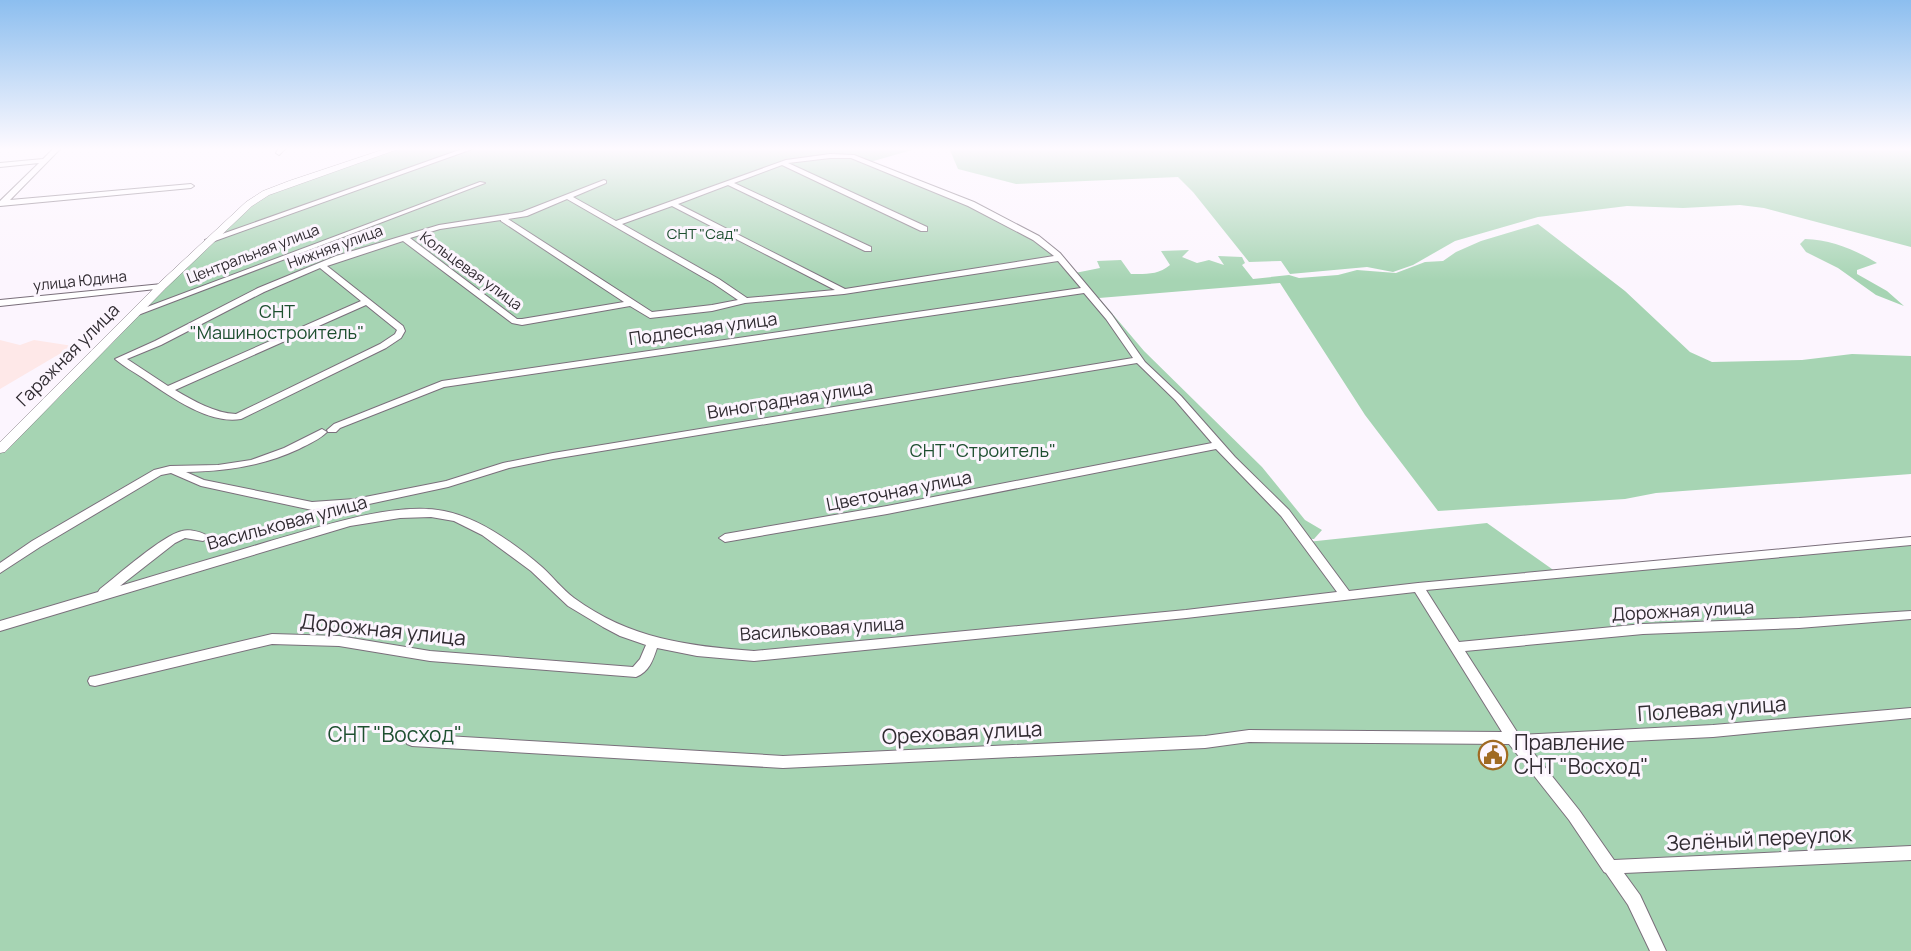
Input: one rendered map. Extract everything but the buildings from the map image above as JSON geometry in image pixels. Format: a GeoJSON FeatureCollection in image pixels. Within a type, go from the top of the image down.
{"type":"FeatureCollection","features":[{"type":"Feature","properties":{"kind":"street"},"geometry":{"type":"LineString","coordinates":[[1,204],[13,192]]}},
{"type":"Feature","properties":{"kind":"street"},"geometry":{"type":"LineString","coordinates":[[1,204],[123,192]]}},
{"type":"Feature","properties":{"kind":"street"},"geometry":{"type":"LineString","coordinates":[[162,286],[243,208],[268,192]]}},
{"type":"Feature","properties":{"kind":"street"},"geometry":{"type":"LineString","coordinates":[[209,240],[345,192]]}},
{"type":"Feature","properties":{"kind":"street","name":"Центральная улица"},"geometry":{"type":"LineString","coordinates":[[135,313],[457,192]]}},
{"type":"Feature","properties":{"kind":"street","name":"Нижняя улица"},"geometry":{"type":"LineString","coordinates":[[167,390],[120,359],[158,343],[261,290],[321,265],[402,237],[439,227],[504,219],[541,208],[579,192]]}},
{"type":"Feature","properties":{"kind":"street"},"geometry":{"type":"LineString","coordinates":[[616,224],[701,192]]}},
{"type":"Feature","properties":{"kind":"street"},"geometry":{"type":"LineString","coordinates":[[748,192],[868,249]]}},
{"type":"Feature","properties":{"kind":"street"},"geometry":{"type":"LineString","coordinates":[[845,192],[924,229]]}},
{"type":"Feature","properties":{"kind":"street"},"geometry":{"type":"LineString","coordinates":[[942,192],[971,204],[1036,238],[1059,258],[1109,316],[1139,360],[1178,398],[1219,445],[1285,513],[1346,596]]}},
{"type":"Feature","properties":{"kind":"street"},"geometry":{"type":"LineString","coordinates":[[568,197],[716,280],[745,301]]}},
{"type":"Feature","properties":{"kind":"street"},"geometry":{"type":"LineString","coordinates":[[671,203],[710,221],[844,292]]}},
{"type":"Feature","properties":{"kind":"street"},"geometry":{"type":"LineString","coordinates":[[504,219],[650,315],[712,308],[745,301],[844,292],[1059,258]]}},
{"type":"Feature","properties":{"kind":"street","name":"Кольцевая улица"},"geometry":{"type":"LineString","coordinates":[[402,237],[516,321],[522,322],[632,303]]}},
{"type":"Feature","properties":{"kind":"street"},"geometry":{"type":"LineString","coordinates":[[167,390],[189,402],[230,418],[238,417],[383,346],[398,336],[401,329],[321,265]]}},
{"type":"Feature","properties":{"kind":"street","name":"Гаражная улица"},"geometry":{"type":"LineString","coordinates":[[0,449],[162,286]]}},
{"type":"Feature","properties":{"kind":"street","name":"улица Юдина"},"geometry":{"type":"LineString","coordinates":[[0,303],[162,286]]}},
{"type":"Feature","properties":{"kind":"street","name":"Подлесная улица"},"geometry":{"type":"LineString","coordinates":[[170,469],[227,467],[257,462],[283,454],[337,426],[442,384],[1087,290]]}},
{"type":"Feature","properties":{"kind":"street"},"geometry":{"type":"LineString","coordinates":[[167,390],[368,301]]}},
{"type":"Feature","properties":{"kind":"street","name":"Виноградная улица"},"geometry":{"type":"LineString","coordinates":[[170,469],[201,483],[312,506],[355,503],[448,484],[507,465],[553,456],[1139,360]]}},
{"type":"Feature","properties":{"kind":"street","name":"Цветочная улица"},"geometry":{"type":"LineString","coordinates":[[725,538],[887,510],[1219,445]]}},
{"type":"Feature","properties":{"kind":"street"},"geometry":{"type":"LineString","coordinates":[[0,569],[36,544],[158,472],[170,469]]}},
{"type":"Feature","properties":{"kind":"street","name":"Васильковая улица"},"geometry":{"type":"LineString","coordinates":[[0,626],[349,522],[433,512],[462,520],[483,531],[535,568],[570,602],[610,625],[654,642],[692,652],[754,656],[1186,614],[1418,587],[1911,541]]}},
{"type":"Feature","properties":{"kind":"street","name":"Васильковая улица"},"geometry":{"type":"LineString","coordinates":[[99,596],[171,540],[183,534],[203,537]]}},
{"type":"Feature","properties":{"kind":"street"},"geometry":{"type":"LineString","coordinates":[[1418,587],[1515,740],[1574,815],[1634,900],[1658,951]]}},
{"type":"Feature","properties":{"kind":"street","name":"Дорожная улица"},"geometry":{"type":"LineString","coordinates":[[1456,647],[1643,629],[1799,623],[1911,615]]}},
{"type":"Feature","properties":{"kind":"street","name":"Дорожная улица"},"geometry":{"type":"LineString","coordinates":[[95,681],[272,639],[339,641],[430,656],[636,672],[646,663],[654,642]]}},
{"type":"Feature","properties":{"kind":"street","name":"Полевая улица"},"geometry":{"type":"LineString","coordinates":[[1515,740],[1713,731],[1911,713]]}},
{"type":"Feature","properties":{"kind":"street","name":"Ореховая улица"},"geometry":{"type":"LineString","coordinates":[[412,740],[783,762],[1205,742],[1249,736],[1515,740]]}},
{"type":"Feature","properties":{"kind":"street","name":"Зелёный переулок"},"geometry":{"type":"LineString","coordinates":[[1609,867],[1911,853]]}},
{"type":"Feature","properties":{"kind":"shaded area"},"geometry":{"type":"Polygon","coordinates":[[[0,340],[20,345],[34,340],[73,346],[0,389],[0,340]]]}},
{"type":"Feature","properties":{"kind":"green space","name":"СНТ \"Восход\""},"geometry":{"type":"Polygon","coordinates":[[[271,192],[940,192],[1012,224],[1057,255],[1142,364],[1307,542],[1487,523],[1559,574],[1911,541],[1911,951],[0,951],[0,449],[258,197],[271,192]]]}},
{"type":"Feature","properties":{"kind":"green space"},"geometry":{"type":"Polygon","coordinates":[[[1193,192],[1911,192],[1911,247],[1764,208],[1740,205],[1683,208],[1627,206],[1538,217],[1455,241],[1413,265],[1393,272],[1367,267],[1290,274],[1281,261],[1249,262],[1193,192]]]}},
{"type":"Feature","properties":{"kind":"green space"},"geometry":{"type":"Polygon","coordinates":[[[1538,224],[1625,291],[1690,352],[1712,362],[1802,360],[1852,354],[1911,356],[1911,474],[1656,493],[1625,499],[1438,511],[1365,415],[1280,283],[1099,298],[1144,351],[1262,467],[1305,520],[1322,530],[1314,539],[1308,539],[1144,363],[1075,273],[1100,268],[1097,261],[1121,260],[1131,274],[1152,273],[1161,271],[1170,265],[1161,251],[1189,250],[1182,257],[1197,263],[1209,260],[1224,265],[1218,256],[1242,257],[1245,263],[1242,265],[1253,279],[1289,275],[1299,278],[1338,275],[1357,270],[1396,273],[1425,262],[1443,261],[1456,252],[1481,241],[1538,224]]]}},
{"type":"Feature","properties":{"kind":"green space"},"geometry":{"type":"Polygon","coordinates":[[[1805,239],[1842,246],[1877,263],[1857,270],[1857,274],[1887,291],[1904,306],[1876,295],[1838,268],[1806,252],[1800,244],[1805,239]]]}},
{"type":"Feature","properties":{"kind":"place","name":"Правление СНТ \"Восход\""},"geometry":{"type":"Point","coordinates":[1493,755]}},
{"type":"Feature","properties":{"kind":"park label","name":"СНТ \"Сад\""},"geometry":{"type":"Point","coordinates":[703,234]}},
{"type":"Feature","properties":{"kind":"park label","name":"СНТ \"Машиностроитель\""},"geometry":{"type":"Point","coordinates":[277,322]}},
{"type":"Feature","properties":{"kind":"park label","name":"СНТ \"Строитель\""},"geometry":{"type":"Point","coordinates":[983,451]}}]}
